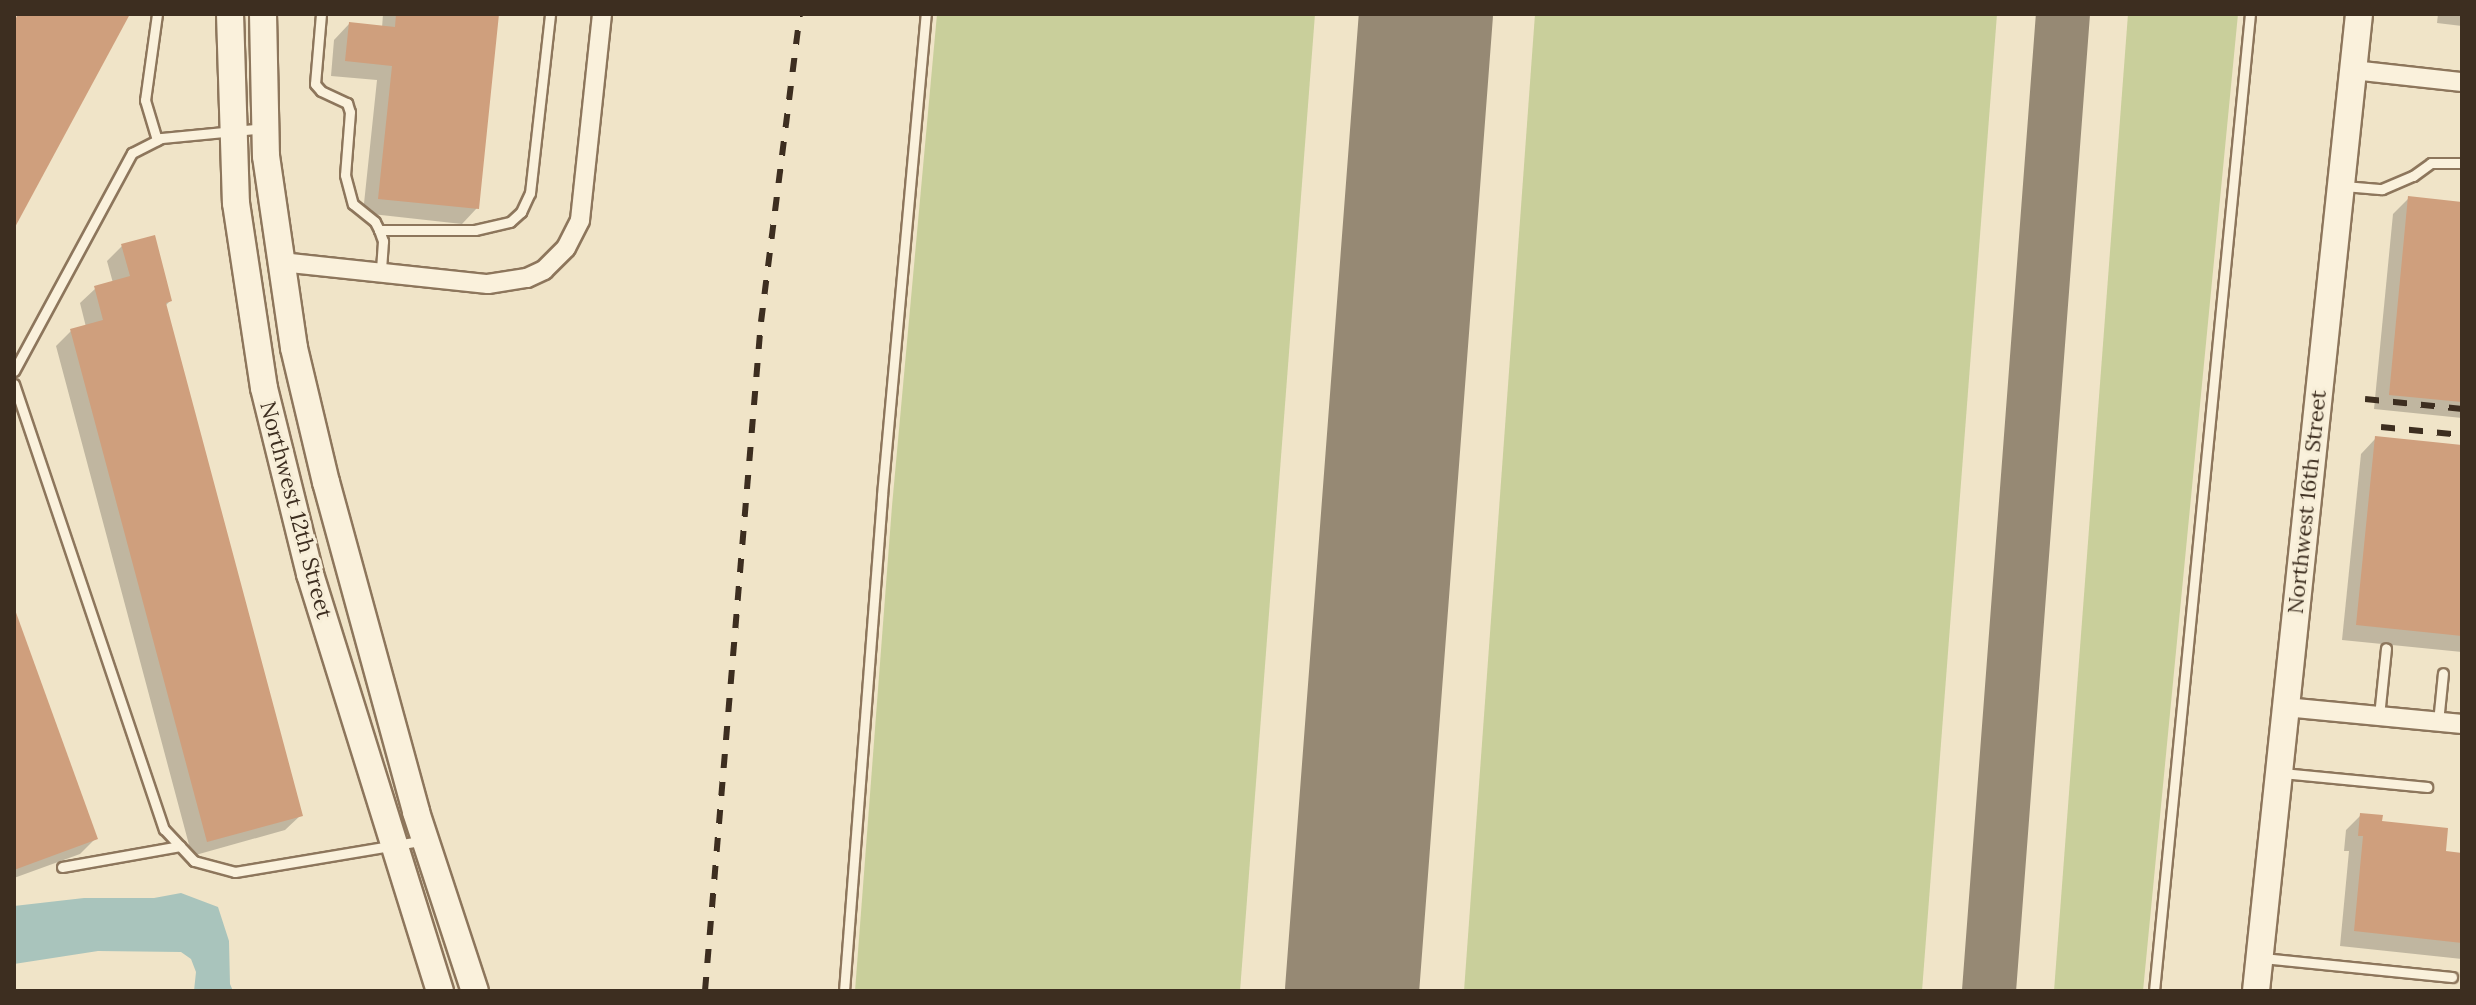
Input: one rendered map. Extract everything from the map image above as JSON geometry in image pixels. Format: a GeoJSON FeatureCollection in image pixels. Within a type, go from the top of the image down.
{"type":"FeatureCollection","features":[{"type":"Feature","properties":{"kind":"main road","name":"Northwest 12th Street"},"geometry":{"type":"LineString","coordinates":[[230,14],[236,203],[264,388],[310,574],[440,991]]}},
{"type":"Feature","properties":{"kind":"main road","name":"Northwest 12th Street"},"geometry":{"type":"LineString","coordinates":[[263,14],[264,128],[294,348],[326,482],[426,840],[475,991]]}},
{"type":"Feature","properties":{"kind":"main road","name":"Northwest 16th Street"},"geometry":{"type":"LineString","coordinates":[[2256,991],[2359,14]]}},
{"type":"Feature","properties":{"kind":"street"},"geometry":{"type":"LineString","coordinates":[[281,262],[498,283],[527,278],[555,261],[575,233],[582,211],[602,14]]}},
{"type":"Feature","properties":{"kind":"street"},"geometry":{"type":"LineString","coordinates":[[2353,70],[2462,82]]}},
{"type":"Feature","properties":{"kind":"street"},"geometry":{"type":"LineString","coordinates":[[2285,707],[2462,724]]}},
{"type":"Feature","properties":{"kind":"lane"},"geometry":{"type":"LineString","coordinates":[[157,14],[145,100],[157,140]]}},
{"type":"Feature","properties":{"kind":"lane"},"geometry":{"type":"LineString","coordinates":[[321,14],[315,84],[321,91],[347,103],[350,112],[345,175],[348,191],[353,204],[375,222],[379,230],[383,241],[381,273]]}},
{"type":"Feature","properties":{"kind":"lane"},"geometry":{"type":"LineString","coordinates":[[379,230],[475,230],[510,222],[521,212],[530,193],[550,14]]}},
{"type":"Feature","properties":{"kind":"lane"},"geometry":{"type":"LineString","coordinates":[[844,991],[882,495],[926,14]]}},
{"type":"Feature","properties":{"kind":"lane"},"geometry":{"type":"LineString","coordinates":[[2154,991],[2250,14]]}},
{"type":"Feature","properties":{"kind":"lane"},"geometry":{"type":"LineString","coordinates":[[14,371],[132,153],[157,140],[264,128]]}},
{"type":"Feature","properties":{"kind":"lane"},"geometry":{"type":"LineString","coordinates":[[2341,185],[2382,189],[2413,176],[2431,163],[2462,163]]}},
{"type":"Feature","properties":{"kind":"lane"},"geometry":{"type":"LineString","coordinates":[[14,384],[164,829],[194,861],[235,872],[426,840]]}},
{"type":"Feature","properties":{"kind":"lane"},"geometry":{"type":"LineString","coordinates":[[2379,716],[2386,648]]}},
{"type":"Feature","properties":{"kind":"lane"},"geometry":{"type":"LineString","coordinates":[[2438,722],[2443,673]]}},
{"type":"Feature","properties":{"kind":"lane"},"geometry":{"type":"LineString","coordinates":[[2278,773],[2427,787]]}},
{"type":"Feature","properties":{"kind":"lane"},"geometry":{"type":"LineString","coordinates":[[62,867],[180,846]]}},
{"type":"Feature","properties":{"kind":"lane"},"geometry":{"type":"LineString","coordinates":[[2259,958],[2452,977]]}},
{"type":"Feature","properties":{"kind":"green space"},"geometry":{"type":"Polygon","coordinates":[[[937,14],[1315,14],[1240,991],[855,991],[892,506],[937,14]]]}},
{"type":"Feature","properties":{"kind":"green space"},"geometry":{"type":"Polygon","coordinates":[[[1535,14],[1997,14],[1922,991],[1464,991],[1535,14]]]}},
{"type":"Feature","properties":{"kind":"green space"},"geometry":{"type":"Polygon","coordinates":[[[2128,14],[2238,14],[2143,991],[2054,991],[2128,14]]]}},
{"type":"Feature","properties":{"kind":"water"},"geometry":{"type":"Polygon","coordinates":[[[181,893],[218,907],[229,941],[230,984],[233,991],[194,991],[196,972],[191,959],[181,952],[98,951],[14,964],[14,906],[84,898],[154,898],[181,893]]]}},
{"type":"Feature","properties":{"kind":"building"},"geometry":{"type":"Polygon","coordinates":[[[18,14],[130,14],[14,229],[14,22],[18,14]]]}},
{"type":"Feature","properties":{"kind":"building"},"geometry":{"type":"Polygon","coordinates":[[[396,14],[499,14],[479,209],[378,199],[392,66],[345,61],[349,22],[395,27],[396,14]]]}},
{"type":"Feature","properties":{"kind":"building"},"geometry":{"type":"Polygon","coordinates":[[[2408,196],[2462,202],[2462,402],[2389,395],[2408,196]]]}},
{"type":"Feature","properties":{"kind":"building"},"geometry":{"type":"Polygon","coordinates":[[[155,235],[172,301],[166,303],[303,816],[207,842],[70,329],[103,320],[94,286],[130,276],[121,244],[155,235]]]}},
{"type":"Feature","properties":{"kind":"building"},"geometry":{"type":"Polygon","coordinates":[[[2375,436],[2462,445],[2462,636],[2356,625],[2375,436]]]}},
{"type":"Feature","properties":{"kind":"building"},"geometry":{"type":"Polygon","coordinates":[[[14,607],[98,839],[14,870],[14,607]]]}},
{"type":"Feature","properties":{"kind":"building"},"geometry":{"type":"Polygon","coordinates":[[[2360,813],[2383,815],[2382,821],[2448,828],[2446,851],[2462,853],[2462,943],[2354,931],[2363,836],[2358,836],[2360,813]]]}},
{"type":"Feature","properties":{"kind":"taxiway"},"geometry":{"type":"LineString","coordinates":[[1989,991],[2063,14]]}},
{"type":"Feature","properties":{"kind":"runway"},"geometry":{"type":"LineString","coordinates":[[1352,991],[1426,14]]}},
{"type":"Feature","properties":{"kind":"railway"},"geometry":{"type":"LineString","coordinates":[[705,991],[761,322],[800,14]]}},
{"type":"Feature","properties":{"kind":"railway"},"geometry":{"type":"LineString","coordinates":[[2365,399],[2462,409]]}},
{"type":"Feature","properties":{"kind":"railway"},"geometry":{"type":"LineString","coordinates":[[2381,427],[2462,435]]}}]}
